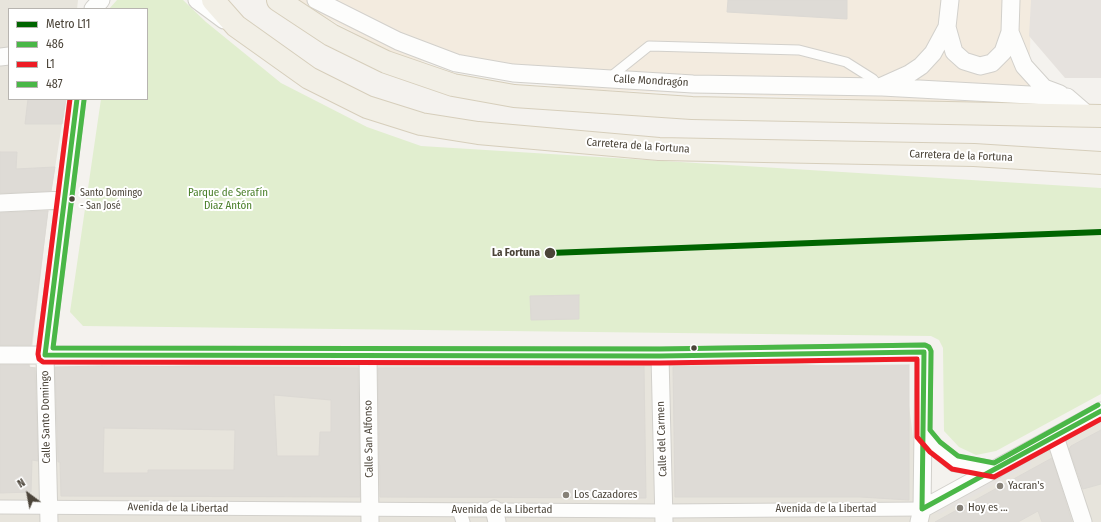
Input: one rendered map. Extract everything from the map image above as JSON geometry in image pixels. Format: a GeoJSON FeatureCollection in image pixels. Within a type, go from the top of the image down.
{"type":"FeatureCollection","features":[{"type":"Feature","properties":{"kind":"main road","name":"Carretera de la Fortuna"},"geometry":{"type":"LineString","coordinates":[[213,0],[236,26],[309,78],[367,107],[421,124],[478,133],[659,148],[974,155],[1101,163]]}},
{"type":"Feature","properties":{"kind":"main road"},"geometry":{"type":"LineString","coordinates":[[278,0],[331,35],[386,62],[452,85],[514,96],[692,108],[1095,116]]}},
{"type":"Feature","properties":{"kind":"street"},"geometry":{"type":"LineString","coordinates":[[93,8],[101,0]]}},
{"type":"Feature","properties":{"kind":"street"},"geometry":{"type":"LineString","coordinates":[[197,0],[220,18],[236,26]]}},
{"type":"Feature","properties":{"kind":"street","name":"Calle Mondragón"},"geometry":{"type":"LineString","coordinates":[[316,0],[398,42],[456,63],[513,73],[692,84],[880,87],[909,74],[921,66],[933,53],[947,27],[950,0]]}},
{"type":"Feature","properties":{"kind":"street"},"geometry":{"type":"LineString","coordinates":[[947,27],[954,52],[964,61],[980,66],[992,63],[1003,52],[1010,32],[1011,0]]}},
{"type":"Feature","properties":{"kind":"street"},"geometry":{"type":"LineString","coordinates":[[1010,32],[1024,66],[1044,88],[1068,97],[1095,116]]}},
{"type":"Feature","properties":{"kind":"street"},"geometry":{"type":"LineString","coordinates":[[880,87],[1068,97]]}},
{"type":"Feature","properties":{"kind":"street","name":"Calle Santo Domingo"},"geometry":{"type":"LineString","coordinates":[[49,514],[45,355],[77,100]]}},
{"type":"Feature","properties":{"kind":"street"},"geometry":{"type":"LineString","coordinates":[[0,203],[64,200]]}},
{"type":"Feature","properties":{"kind":"street"},"geometry":{"type":"LineString","coordinates":[[0,355],[660,356],[924,352],[920,515]]}},
{"type":"Feature","properties":{"kind":"street","name":"Calle San Alfonso"},"geometry":{"type":"LineString","coordinates":[[368,356],[370,516]]}},
{"type":"Feature","properties":{"kind":"street","name":"Calle del Carmen"},"geometry":{"type":"LineString","coordinates":[[660,356],[664,516]]}},
{"type":"Feature","properties":{"kind":"street","name":"Avenida de la Libertad"},"geometry":{"type":"LineString","coordinates":[[0,507],[49,514],[370,516],[920,515],[995,470],[1101,411]]}},
{"type":"Feature","properties":{"kind":"street"},"geometry":{"type":"LineString","coordinates":[[923,433],[935,447],[955,463],[995,470]]}},
{"type":"Feature","properties":{"kind":"street"},"geometry":{"type":"LineString","coordinates":[[1055,437],[1083,522]]}},
{"type":"Feature","properties":{"kind":"lane"},"geometry":{"type":"LineString","coordinates":[[608,79],[649,46],[799,50],[846,62],[868,75],[880,87]]}},
{"type":"Feature","properties":{"kind":"shaded area"},"geometry":{"type":"Polygon","coordinates":[[[0,0],[78,0],[77,8],[8,8],[8,100],[66,100],[48,212],[30,367],[166,366],[656,349],[905,374],[922,508],[1101,411],[1101,522],[0,522],[0,0]]]}},
{"type":"Feature","properties":{"kind":"shaded area"},"geometry":{"type":"Polygon","coordinates":[[[294,0],[1031,0],[1029,105],[571,89],[399,57],[294,0]]]}},
{"type":"Feature","properties":{"kind":"shaded area"},"geometry":{"type":"Polygon","coordinates":[[[1031,0],[1101,0],[1101,78],[1065,78],[1029,36],[1031,0]]]}},
{"type":"Feature","properties":{"kind":"shaded area"},"geometry":{"type":"Polygon","coordinates":[[[1031,457],[1031,465],[940,514],[935,510],[1031,457]]]}},
{"type":"Feature","properties":{"kind":"green space","name":"Parque de Serafín Díaz Antón"},"geometry":{"type":"Polygon","coordinates":[[[117,0],[183,0],[206,22],[281,83],[367,127],[421,146],[1101,188],[1101,394],[996,451],[976,455],[959,447],[944,431],[943,348],[939,340],[931,336],[83,326],[70,312],[101,100],[148,100],[148,8],[110,8],[117,0]]]}},
{"type":"Feature","properties":{"kind":"building"},"geometry":{"type":"Polygon","coordinates":[[[728,0],[847,0],[847,19],[727,12],[728,0]]]}},
{"type":"Feature","properties":{"kind":"building"},"geometry":{"type":"Polygon","coordinates":[[[28,100],[66,100],[62,124],[25,124],[28,100]]]}},
{"type":"Feature","properties":{"kind":"building"},"geometry":{"type":"Polygon","coordinates":[[[0,152],[17,152],[16,169],[55,167],[51,191],[0,193],[0,152]]]}},
{"type":"Feature","properties":{"kind":"building"},"geometry":{"type":"Polygon","coordinates":[[[48,211],[31,345],[0,345],[0,213],[48,211]]]}},
{"type":"Feature","properties":{"kind":"building"},"geometry":{"type":"Polygon","coordinates":[[[579,295],[579,319],[531,320],[530,296],[579,295]]]}},
{"type":"Feature","properties":{"kind":"building"},"geometry":{"type":"Polygon","coordinates":[[[0,365],[29,365],[29,367],[35,368],[38,461],[32,460],[31,492],[0,493],[0,365]]]}},
{"type":"Feature","properties":{"kind":"building"},"geometry":{"type":"Polygon","coordinates":[[[909,365],[909,500],[860,497],[675,497],[673,367],[909,365]]]}},
{"type":"Feature","properties":{"kind":"building"},"geometry":{"type":"Polygon","coordinates":[[[55,367],[358,368],[360,497],[61,496],[60,462],[58,462],[55,367]],[[274,395],[277,456],[319,456],[320,432],[331,432],[331,400],[274,395]],[[104,428],[103,473],[148,473],[148,470],[234,470],[235,430],[104,428]]]}},
{"type":"Feature","properties":{"kind":"building"},"geometry":{"type":"Polygon","coordinates":[[[644,367],[646,498],[380,497],[378,368],[644,367]]]}},
{"type":"Feature","properties":{"kind":"building"},"geometry":{"type":"Polygon","coordinates":[[[1101,430],[1101,484],[1083,489],[1069,449],[1071,446],[1101,430]]]}},
{"type":"Feature","properties":{"kind":"building"},"geometry":{"type":"Polygon","coordinates":[[[1052,458],[1072,522],[1042,522],[1038,511],[1018,522],[935,522],[1052,458]]]}},
{"type":"Feature","properties":{"kind":"metro line","name":"L11"},"geometry":{"type":"LineString","coordinates":[[550,253],[1101,232]]}},
{"type":"Feature","properties":{"kind":"transit line","name":"L1"},"geometry":{"type":"LineString","coordinates":[[70,100],[38,354],[39,359],[43,362],[660,363],[917,359],[917,437],[930,452],[952,469],[994,477],[1101,419]]}},
{"type":"Feature","properties":{"kind":"transit line","name":"486"},"geometry":{"type":"LineString","coordinates":[[77,100],[45,355],[660,356],[924,352],[922,509],[1101,411]]}},
{"type":"Feature","properties":{"kind":"transit line","name":"487"},"geometry":{"type":"LineString","coordinates":[[84,100],[53,348],[660,349],[925,345],[929,347],[931,351],[930,430],[940,442],[958,456],[994,463],[1098,405]]}},
{"type":"Feature","properties":{"kind":"place","name":"Santo Domingo - San José"},"geometry":{"type":"Point","coordinates":[72,199]}},
{"type":"Feature","properties":{"kind":"place","name":"La Fortuna"},"geometry":{"type":"Point","coordinates":[550,253]}},
{"type":"Feature","properties":{"kind":"place","name":"Yacran's"},"geometry":{"type":"Point","coordinates":[1000,486]}},
{"type":"Feature","properties":{"kind":"place","name":"Los Cazadores"},"geometry":{"type":"Point","coordinates":[566,495]}},
{"type":"Feature","properties":{"kind":"place","name":"Hoy es ..."},"geometry":{"type":"Point","coordinates":[960,508]}}]}
